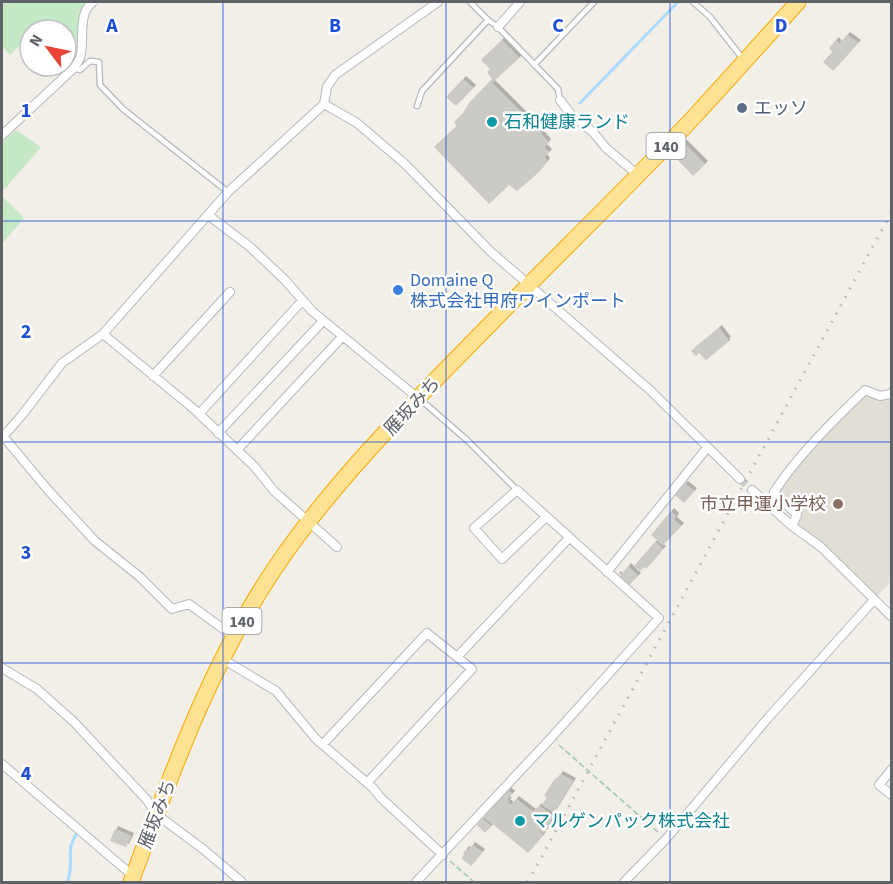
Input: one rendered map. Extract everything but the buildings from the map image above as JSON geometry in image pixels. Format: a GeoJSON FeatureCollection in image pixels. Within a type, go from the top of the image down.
{"type":"FeatureCollection","features":[{"type":"Feature","properties":{"kind":"highway","name":"雁坂みち"},"geometry":{"type":"LineString","coordinates":[[132,879],[200,704],[222,658],[273,571],[308,522],[418,398],[638,175],[798,2]]}},
{"type":"Feature","properties":{"kind":"street"},"geometry":{"type":"LineString","coordinates":[[78,61],[87,6],[93,2]]}},
{"type":"Feature","properties":{"kind":"street"},"geometry":{"type":"LineString","coordinates":[[233,636],[189,604],[172,609],[140,577],[95,541],[2,437],[62,363],[103,334],[228,192],[324,104],[327,87],[335,75],[438,2]]}},
{"type":"Feature","properties":{"kind":"street"},"geometry":{"type":"LineString","coordinates":[[498,27],[520,2]]}},
{"type":"Feature","properties":{"kind":"street"},"geometry":{"type":"LineString","coordinates":[[2,135],[63,78]]}},
{"type":"Feature","properties":{"kind":"street"},"geometry":{"type":"LineString","coordinates":[[560,100],[573,117],[593,132],[606,148],[638,175]]}},
{"type":"Feature","properties":{"kind":"street"},"geometry":{"type":"LineString","coordinates":[[324,104],[357,123],[405,164],[490,250],[651,392],[740,479]]}},
{"type":"Feature","properties":{"kind":"street"},"geometry":{"type":"LineString","coordinates":[[208,215],[249,246],[323,321],[418,398]]}},
{"type":"Feature","properties":{"kind":"street"},"geometry":{"type":"LineString","coordinates":[[153,376],[230,292]]}},
{"type":"Feature","properties":{"kind":"street"},"geometry":{"type":"LineString","coordinates":[[199,414],[302,301]]}},
{"type":"Feature","properties":{"kind":"street"},"geometry":{"type":"LineString","coordinates":[[218,433],[323,321]]}},
{"type":"Feature","properties":{"kind":"street"},"geometry":{"type":"LineString","coordinates":[[103,334],[199,414],[274,490],[337,547]]}},
{"type":"Feature","properties":{"kind":"street"},"geometry":{"type":"LineString","coordinates":[[237,450],[342,337]]}},
{"type":"Feature","properties":{"kind":"street"},"geometry":{"type":"LineString","coordinates":[[792,526],[797,515],[774,492],[790,467],[865,390],[880,396],[891,392]]}},
{"type":"Feature","properties":{"kind":"street"},"geometry":{"type":"LineString","coordinates":[[607,572],[707,448]]}},
{"type":"Feature","properties":{"kind":"street"},"geometry":{"type":"LineString","coordinates":[[416,882],[551,738],[659,618],[517,490],[474,528],[502,559],[546,517]]}},
{"type":"Feature","properties":{"kind":"street"},"geometry":{"type":"LineString","coordinates":[[752,490],[792,526],[821,547],[891,618]]}},
{"type":"Feature","properties":{"kind":"street"},"geometry":{"type":"LineString","coordinates":[[457,657],[570,538]]}},
{"type":"Feature","properties":{"kind":"street"},"geometry":{"type":"LineString","coordinates":[[624,882],[666,839],[749,740],[873,600]]}},
{"type":"Feature","properties":{"kind":"street"},"geometry":{"type":"LineString","coordinates":[[323,744],[427,633],[472,669],[367,783]]}},
{"type":"Feature","properties":{"kind":"street"},"geometry":{"type":"LineString","coordinates":[[222,658],[276,690],[292,712],[323,744],[443,855]]}},
{"type":"Feature","properties":{"kind":"street"},"geometry":{"type":"LineString","coordinates":[[2,668],[37,690],[74,722],[147,800],[156,814],[242,882]]}},
{"type":"Feature","properties":{"kind":"street"},"geometry":{"type":"LineString","coordinates":[[2,764],[132,879]]}},
{"type":"Feature","properties":{"kind":"street"},"geometry":{"type":"LineString","coordinates":[[891,769],[879,785],[891,795]]}},
{"type":"Feature","properties":{"kind":"lane"},"geometry":{"type":"LineString","coordinates":[[470,2],[558,88],[560,100]]}},
{"type":"Feature","properties":{"kind":"lane"},"geometry":{"type":"LineString","coordinates":[[534,65],[594,2]]}},
{"type":"Feature","properties":{"kind":"lane"},"geometry":{"type":"LineString","coordinates":[[693,2],[710,17],[745,61]]}},
{"type":"Feature","properties":{"kind":"lane"},"geometry":{"type":"LineString","coordinates":[[417,106],[422,91],[488,20]]}},
{"type":"Feature","properties":{"kind":"lane"},"geometry":{"type":"LineString","coordinates":[[78,69],[90,61],[99,62],[99,85],[123,109],[228,192]]}},
{"type":"Feature","properties":{"kind":"lane"},"geometry":{"type":"LineString","coordinates":[[418,398],[466,440],[517,490]]}},
{"type":"Feature","properties":{"kind":"path"},"geometry":{"type":"LineString","coordinates":[[551,738],[666,839]]}},
{"type":"Feature","properties":{"kind":"path"},"geometry":{"type":"LineString","coordinates":[[443,855],[474,882]]}},
{"type":"Feature","properties":{"kind":"shaded area","name":"市立甲運小学校"},"geometry":{"type":"Polygon","coordinates":[[[865,390],[880,396],[891,392],[891,581],[873,601],[792,526],[797,515],[774,492],[865,390]]]}},
{"type":"Feature","properties":{"kind":"green space"},"geometry":{"type":"Polygon","coordinates":[[[2,2],[86,3],[80,14],[78,28],[78,18],[18,18],[18,47],[10,55],[2,46],[2,2]]]}},
{"type":"Feature","properties":{"kind":"green space"},"geometry":{"type":"Polygon","coordinates":[[[16,130],[41,147],[2,192],[2,142],[16,130]]]}},
{"type":"Feature","properties":{"kind":"green space"},"geometry":{"type":"Polygon","coordinates":[[[2,196],[24,218],[2,244],[2,196]]]}},
{"type":"Feature","properties":{"kind":"waterway"},"geometry":{"type":"LineString","coordinates":[[580,103],[678,2]]}},
{"type":"Feature","properties":{"kind":"waterway"},"geometry":{"type":"LineString","coordinates":[[67,882],[71,845],[78,832]]}},
{"type":"Feature","properties":{"kind":"tunnel"},"geometry":{"type":"LineString","coordinates":[[740,479],[752,490]]}},
{"type":"Feature","properties":{"kind":"railway"},"geometry":{"type":"LineString","coordinates":[[528,882],[892,211]]}},
{"type":"Feature","properties":{"kind":"place","name":"エッソ"},"geometry":{"type":"Point","coordinates":[742,108]}},
{"type":"Feature","properties":{"kind":"place","name":"石和健康ランド"},"geometry":{"type":"Point","coordinates":[492,122]}},
{"type":"Feature","properties":{"kind":"place","name":"Domaine Q 株式会社甲府ワインポート"},"geometry":{"type":"Point","coordinates":[398,290]}},
{"type":"Feature","properties":{"kind":"place","name":"市立甲運小学校"},"geometry":{"type":"Point","coordinates":[838,504]}},
{"type":"Feature","properties":{"kind":"place","name":"マルゲンパック株式会社"},"geometry":{"type":"Point","coordinates":[520,821]}}]}
